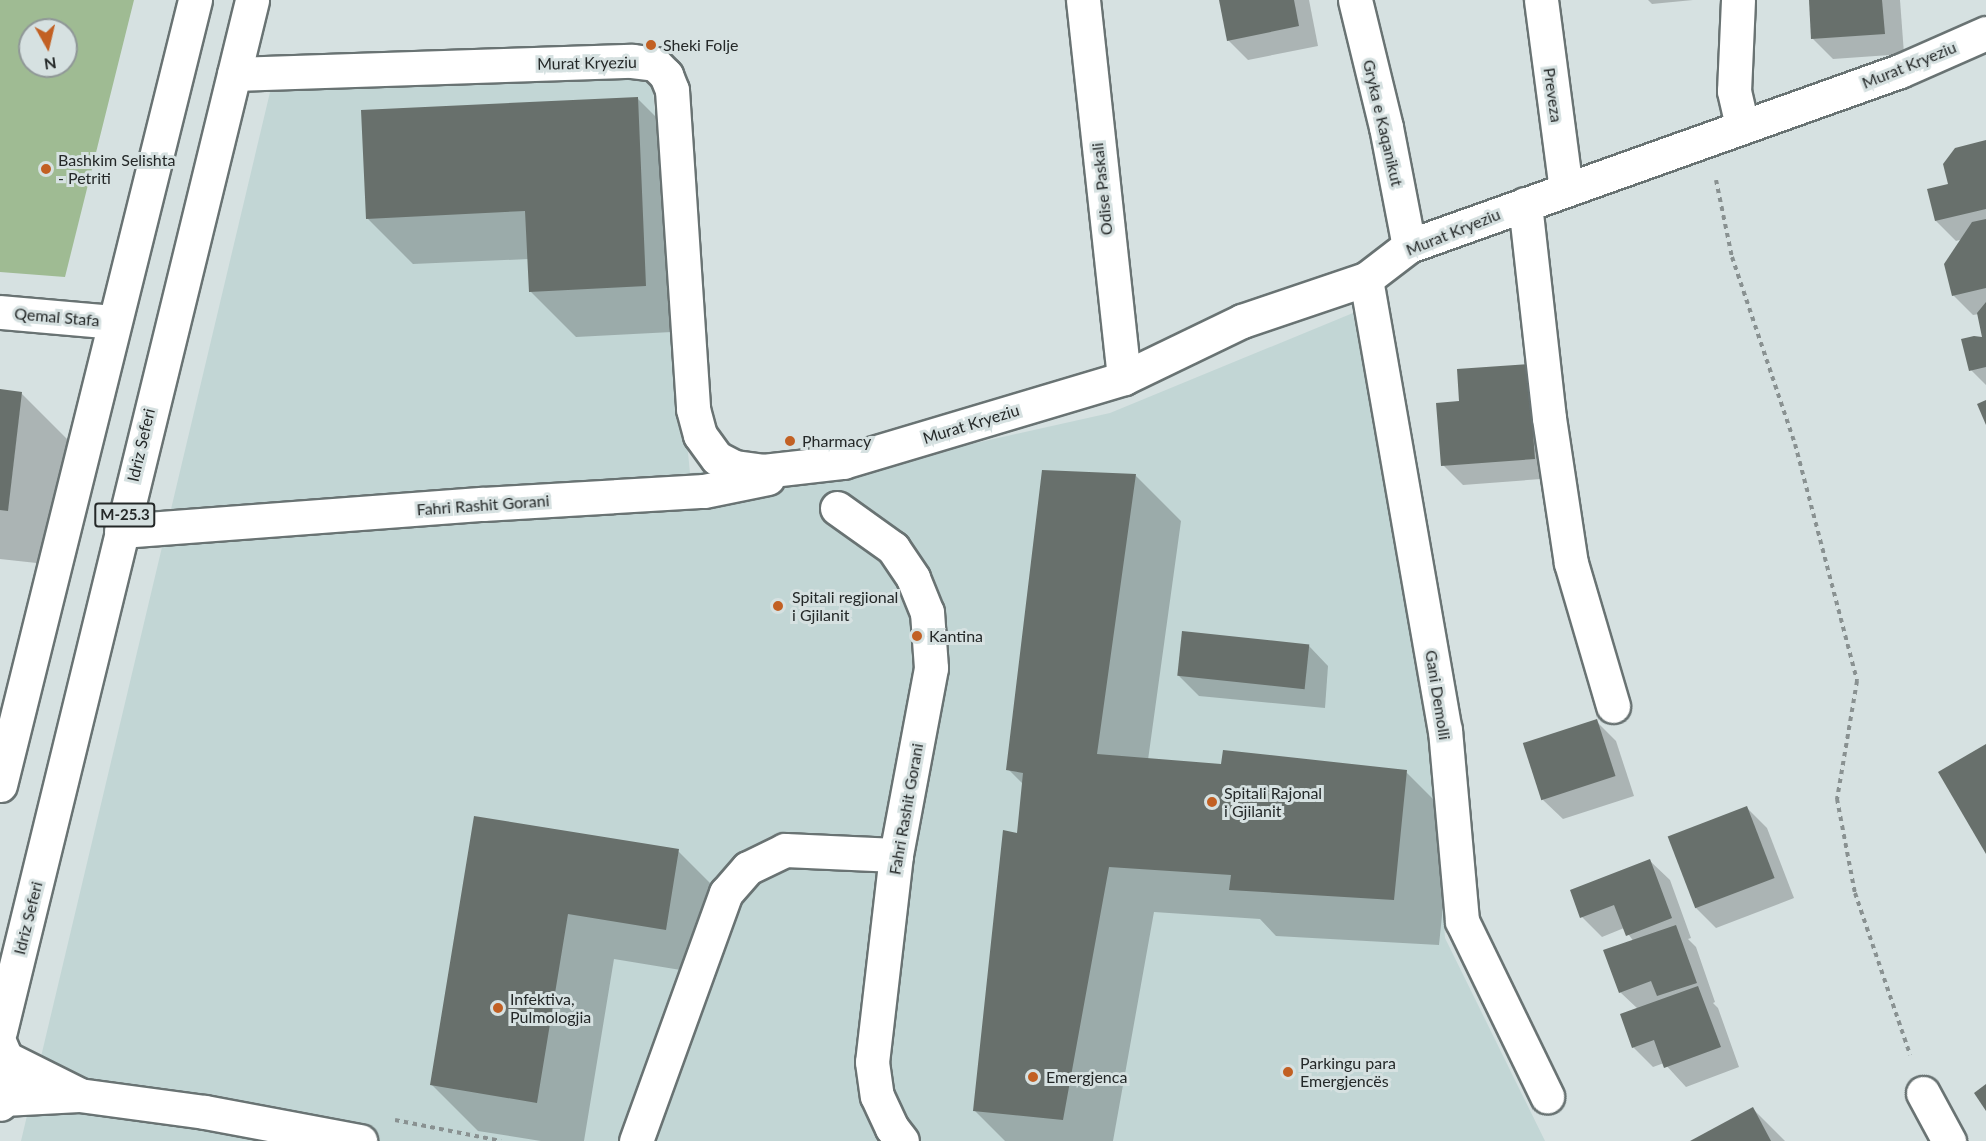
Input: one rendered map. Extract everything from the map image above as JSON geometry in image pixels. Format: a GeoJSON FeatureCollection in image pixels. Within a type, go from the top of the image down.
{"type":"FeatureCollection","features":[{"type":"Feature","properties":{"kind":"street","name":"M-25.3"},"geometry":{"type":"LineString","coordinates":[[0,785],[195,0]]}},
{"type":"Feature","properties":{"kind":"street","name":"Idriz Seferi"},"geometry":{"type":"LineString","coordinates":[[2,1044],[121,531],[252,0]]}},
{"type":"Feature","properties":{"kind":"street","name":"Odise Paskali"},"geometry":{"type":"LineString","coordinates":[[1083,0],[1124,378]]}},
{"type":"Feature","properties":{"kind":"street","name":"Gryka e Kaqanikut"},"geometry":{"type":"LineString","coordinates":[[1355,0],[1386,127],[1409,246]]}},
{"type":"Feature","properties":{"kind":"street","name":"Preveza"},"geometry":{"type":"LineString","coordinates":[[1541,0],[1566,189]]}},
{"type":"Feature","properties":{"kind":"street"},"geometry":{"type":"LineString","coordinates":[[1738,0],[1734,91],[1742,127]]}},
{"type":"Feature","properties":{"kind":"street","name":"Murat Kryeziu"},"geometry":{"type":"LineString","coordinates":[[234,74],[632,61],[656,64],[666,75],[672,90],[693,409],[700,435],[717,458],[735,467],[763,471],[843,462],[1124,378],[1242,321],[1366,279],[1409,246],[1900,71],[1986,33]]}},
{"type":"Feature","properties":{"kind":"street"},"geometry":{"type":"LineString","coordinates":[[1525,204],[1549,418],[1571,563],[1612,706]]}},
{"type":"Feature","properties":{"kind":"street","name":"Gani Demolli"},"geometry":{"type":"LineString","coordinates":[[1366,279],[1445,730],[1462,921],[1547,1096]]}},
{"type":"Feature","properties":{"kind":"street","name":"Qemal Stafa"},"geometry":{"type":"LineString","coordinates":[[0,312],[114,322]]}},
{"type":"Feature","properties":{"kind":"street","name":"Fahri Rashit Gorani"},"geometry":{"type":"LineString","coordinates":[[121,531],[483,504],[704,491],[843,462]]}},
{"type":"Feature","properties":{"kind":"street","name":"Fahri Rashit Gorani"},"geometry":{"type":"LineString","coordinates":[[837,508],[893,548],[913,578],[927,612],[931,668],[896,855],[872,1062],[877,1096],[892,1128],[902,1141]]}},
{"type":"Feature","properties":{"kind":"street"},"geometry":{"type":"LineString","coordinates":[[636,1141],[726,893],[748,868],[785,850],[896,855]]}},
{"type":"Feature","properties":{"kind":"street","name":"M-25.3"},"geometry":{"type":"LineString","coordinates":[[2,1044],[8,1080],[2,1102]]}},
{"type":"Feature","properties":{"kind":"street"},"geometry":{"type":"LineString","coordinates":[[2,1044],[79,1095]]}},
{"type":"Feature","properties":{"kind":"street"},"geometry":{"type":"LineString","coordinates":[[1923,1093],[1948,1141]]}},
{"type":"Feature","properties":{"kind":"street"},"geometry":{"type":"LineString","coordinates":[[2,1102],[79,1095],[217,1113],[360,1141]]}},
{"type":"Feature","properties":{"kind":"path"},"geometry":{"type":"LineString","coordinates":[[1707,140],[1732,258],[1795,444],[1857,681],[1837,799],[1855,892],[1923,1093]]}},
{"type":"Feature","properties":{"kind":"shaded area","name":"Spitali regjional i Gjilanit"},"geometry":{"type":"Polygon","coordinates":[[[651,71],[690,473],[958,447],[1110,413],[1353,313],[1432,738],[1445,938],[1545,1141],[21,1141],[271,88],[651,71]]]}},
{"type":"Feature","properties":{"kind":"green space","name":"Bashkim Selishta - Petriti"},"geometry":{"type":"Polygon","coordinates":[[[0,0],[134,0],[65,277],[0,272],[0,0]]]}},
{"type":"Feature","properties":{"kind":"building"},"geometry":{"type":"Polygon","coordinates":[[[1219,0],[1294,0],[1299,26],[1227,41],[1219,0]]]}},
{"type":"Feature","properties":{"kind":"building"},"geometry":{"type":"Polygon","coordinates":[[[1809,0],[1882,0],[1885,34],[1811,39],[1809,0]]]}},
{"type":"Feature","properties":{"kind":"building"},"geometry":{"type":"Polygon","coordinates":[[[638,97],[646,286],[529,292],[525,211],[366,219],[361,110],[638,97]]]}},
{"type":"Feature","properties":{"kind":"building"},"geometry":{"type":"Polygon","coordinates":[[[1986,140],[1986,209],[1935,221],[1927,189],[1948,184],[1943,164],[1955,148],[1986,140]]]}},
{"type":"Feature","properties":{"kind":"building"},"geometry":{"type":"Polygon","coordinates":[[[1986,219],[1986,288],[1952,296],[1944,264],[1972,222],[1986,219]]]}},
{"type":"Feature","properties":{"kind":"building"},"geometry":{"type":"Polygon","coordinates":[[[1986,302],[1986,367],[1969,371],[1961,339],[1982,337],[1977,313],[1986,302]]]}},
{"type":"Feature","properties":{"kind":"building"},"geometry":{"type":"Polygon","coordinates":[[[1528,364],[1535,459],[1441,466],[1436,403],[1459,401],[1457,369],[1528,364]]]}},
{"type":"Feature","properties":{"kind":"building"},"geometry":{"type":"Polygon","coordinates":[[[0,389],[22,392],[8,511],[0,510],[0,389]]]}},
{"type":"Feature","properties":{"kind":"building"},"geometry":{"type":"Polygon","coordinates":[[[1986,400],[1986,425],[1977,404],[1986,400]]]}},
{"type":"Feature","properties":{"kind":"building","name":"Spitali Rajonal i Gjilanit"},"geometry":{"type":"Polygon","coordinates":[[[1042,470],[1136,474],[1097,754],[1221,764],[1223,750],[1407,770],[1394,900],[1229,890],[1231,875],[1109,867],[1063,1120],[973,1111],[1003,830],[1017,833],[1023,773],[1006,770],[1042,470]]]}},
{"type":"Feature","properties":{"kind":"building"},"geometry":{"type":"Polygon","coordinates":[[[1182,631],[1309,644],[1305,689],[1177,676],[1182,631]]]}},
{"type":"Feature","properties":{"kind":"building"},"geometry":{"type":"Polygon","coordinates":[[[1597,719],[1616,776],[1541,800],[1523,743],[1597,719]]]}},
{"type":"Feature","properties":{"kind":"building"},"geometry":{"type":"Polygon","coordinates":[[[1986,744],[1986,854],[1938,772],[1986,744]]]}},
{"type":"Feature","properties":{"kind":"building"},"geometry":{"type":"Polygon","coordinates":[[[1747,806],[1775,878],[1695,908],[1668,836],[1747,806]]]}},
{"type":"Feature","properties":{"kind":"building","name":"Infektiva, Pulmologjia"},"geometry":{"type":"Polygon","coordinates":[[[474,816],[679,849],[666,930],[568,914],[537,1103],[430,1085],[474,816]]]}},
{"type":"Feature","properties":{"kind":"building"},"geometry":{"type":"Polygon","coordinates":[[[1650,859],[1672,918],[1626,936],[1614,905],[1580,918],[1570,890],[1650,859]]]}},
{"type":"Feature","properties":{"kind":"building"},"geometry":{"type":"Polygon","coordinates":[[[1676,925],[1697,983],[1657,996],[1651,981],[1619,993],[1603,950],[1676,925]]]}},
{"type":"Feature","properties":{"kind":"building"},"geometry":{"type":"Polygon","coordinates":[[[1698,986],[1721,1047],[1664,1068],[1654,1040],[1632,1048],[1620,1014],[1698,986]]]}},
{"type":"Feature","properties":{"kind":"building"},"geometry":{"type":"Polygon","coordinates":[[[1986,1084],[1986,1111],[1974,1093],[1986,1084]]]}},
{"type":"Feature","properties":{"kind":"building"},"geometry":{"type":"Polygon","coordinates":[[[1753,1107],[1771,1141],[1690,1141],[1753,1107]]]}},
{"type":"Feature","properties":{"kind":"place","name":"Sheki Folje"},"geometry":{"type":"Point","coordinates":[651,45]}},
{"type":"Feature","properties":{"kind":"place","name":"Bashkim Selishta - Petriti"},"geometry":{"type":"Point","coordinates":[46,169]}},
{"type":"Feature","properties":{"kind":"place","name":"Pharmacy"},"geometry":{"type":"Point","coordinates":[790,441]}},
{"type":"Feature","properties":{"kind":"place","name":"Spitali regjional i Gjilanit"},"geometry":{"type":"Point","coordinates":[778,606]}},
{"type":"Feature","properties":{"kind":"place","name":"Kantina"},"geometry":{"type":"Point","coordinates":[917,636]}},
{"type":"Feature","properties":{"kind":"place","name":"Spitali Rajonal i Gjilanit"},"geometry":{"type":"Point","coordinates":[1212,802]}},
{"type":"Feature","properties":{"kind":"place","name":"Infektiva, Pulmologjia"},"geometry":{"type":"Point","coordinates":[498,1008]}},
{"type":"Feature","properties":{"kind":"place","name":"Parkingu para Emergjencës"},"geometry":{"type":"Point","coordinates":[1288,1072]}},
{"type":"Feature","properties":{"kind":"place","name":"Emergjenca"},"geometry":{"type":"Point","coordinates":[1033,1077]}}]}
